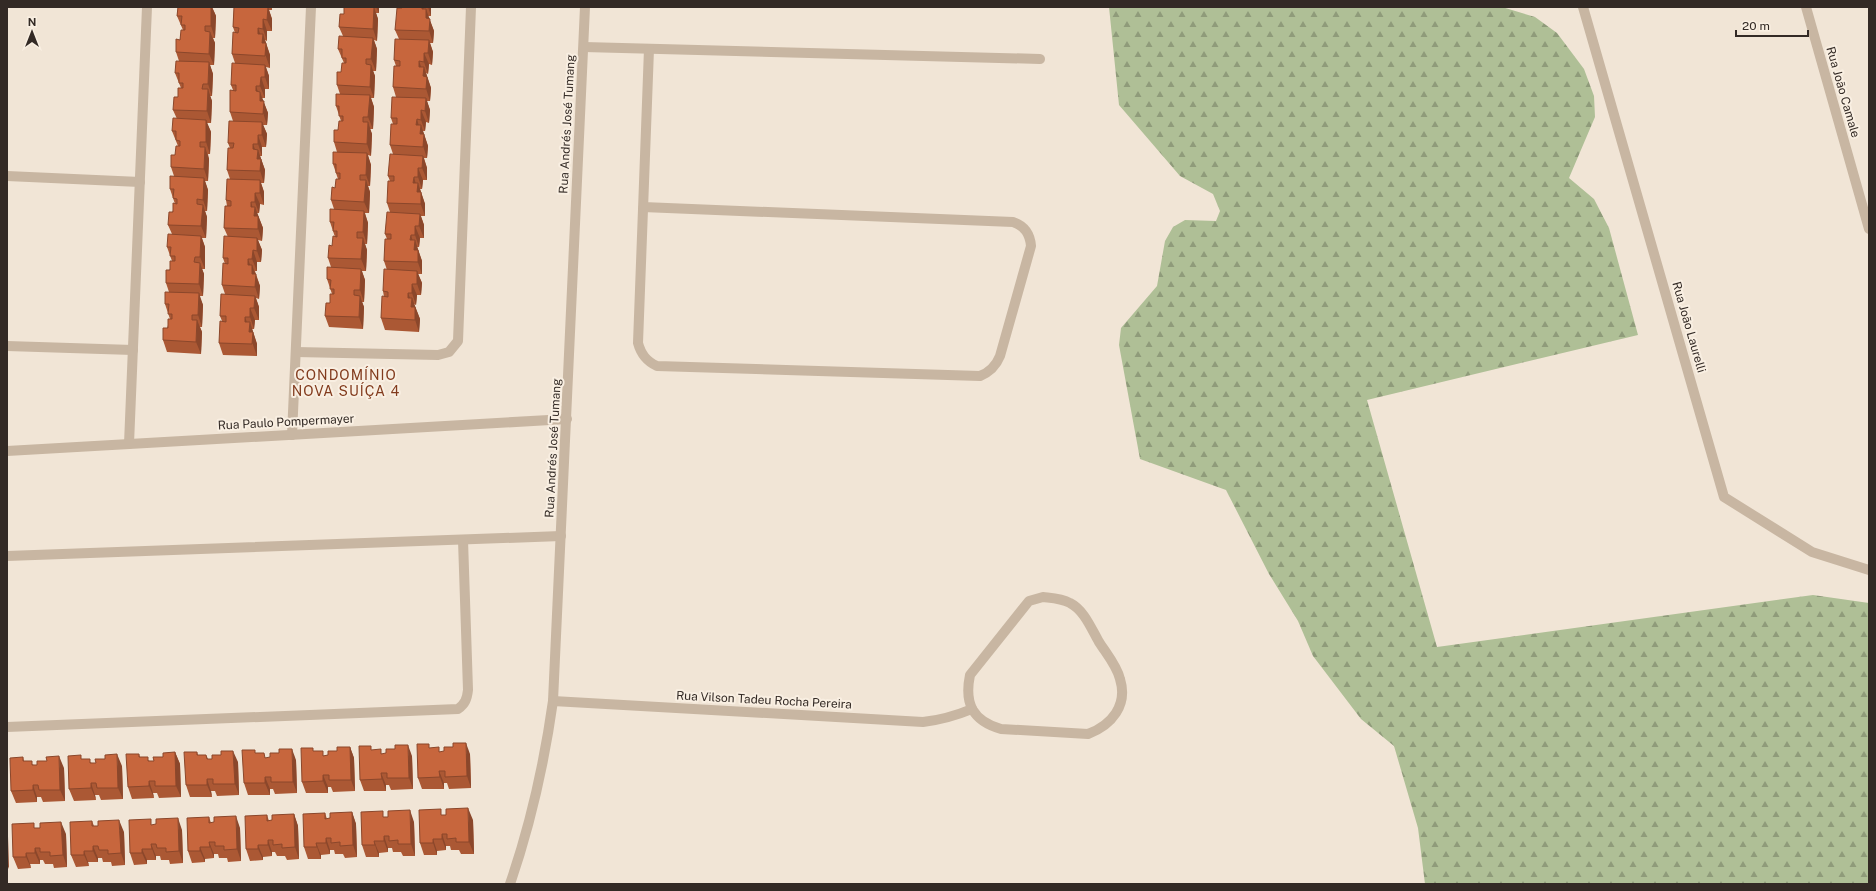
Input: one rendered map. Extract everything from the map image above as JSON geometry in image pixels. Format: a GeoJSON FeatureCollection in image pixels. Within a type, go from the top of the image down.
{"type":"FeatureCollection","features":[{"type":"Feature","properties":{"kind":"street"},"geometry":{"type":"LineString","coordinates":[[129,444],[147,7]]}},
{"type":"Feature","properties":{"kind":"street"},"geometry":{"type":"LineString","coordinates":[[292,435],[310,7]]}},
{"type":"Feature","properties":{"kind":"street"},"geometry":{"type":"LineString","coordinates":[[296,352],[438,355],[449,352],[458,341],[471,7]]}},
{"type":"Feature","properties":{"kind":"street","name":"Rua Andrés José Tumang"},"geometry":{"type":"LineString","coordinates":[[510,884],[524,843],[536,796],[546,749],[553,701],[586,7]]}},
{"type":"Feature","properties":{"kind":"street","name":"Rua João Laurelli"},"geometry":{"type":"LineString","coordinates":[[1583,7],[1724,497],[1812,552],[1869,570]]}},
{"type":"Feature","properties":{"kind":"street","name":"Rua João Camale"},"geometry":{"type":"LineString","coordinates":[[1806,7],[1869,229]]}},
{"type":"Feature","properties":{"kind":"street"},"geometry":{"type":"LineString","coordinates":[[584,47],[1040,59]]}},
{"type":"Feature","properties":{"kind":"street"},"geometry":{"type":"LineString","coordinates":[[643,207],[1013,222],[1024,228],[1031,240],[1031,246],[1000,356],[990,371],[980,376],[657,366],[646,359],[641,352],[638,343],[643,207],[649,49]]}},
{"type":"Feature","properties":{"kind":"street"},"geometry":{"type":"LineString","coordinates":[[7,176],[140,182]]}},
{"type":"Feature","properties":{"kind":"street"},"geometry":{"type":"LineString","coordinates":[[7,346],[133,350]]}},
{"type":"Feature","properties":{"kind":"street","name":"Rua Paulo Pompermayer"},"geometry":{"type":"LineString","coordinates":[[7,451],[567,419]]}},
{"type":"Feature","properties":{"kind":"street"},"geometry":{"type":"LineString","coordinates":[[7,556],[561,536]]}},
{"type":"Feature","properties":{"kind":"street"},"geometry":{"type":"LineString","coordinates":[[7,727],[451,711],[458,709],[464,705],[468,690],[463,540]]}},
{"type":"Feature","properties":{"kind":"street"},"geometry":{"type":"LineString","coordinates":[[1043,597],[1057,598],[1070,603],[1081,611],[1120,678],[1122,691],[1120,704],[1115,716],[1108,724],[1088,734],[1001,729],[989,726],[979,719],[972,709],[968,698],[970,676],[1028,601],[1043,597]]}},
{"type":"Feature","properties":{"kind":"street","name":"Rua Vilson Tadeu Rocha Pereira"},"geometry":{"type":"LineString","coordinates":[[553,701],[922,722],[950,718],[972,709]]}},
{"type":"Feature","properties":{"kind":"green space"},"geometry":{"type":"Polygon","coordinates":[[[1109,7],[1502,7],[1535,17],[1557,33],[1584,69],[1594,96],[1595,117],[1569,178],[1594,199],[1609,228],[1638,335],[1367,400],[1437,647],[1813,595],[1869,603],[1869,884],[1425,884],[1418,828],[1394,746],[1361,719],[1313,656],[1298,621],[1269,574],[1226,490],[1140,459],[1119,345],[1121,328],[1157,286],[1165,241],[1173,227],[1185,220],[1216,221],[1220,211],[1213,194],[1180,176],[1119,105],[1109,7]]]}},
{"type":"Feature","properties":{"kind":"building"},"geometry":{"type":"Polygon","coordinates":[[[178,7],[211,7],[211,26],[205,26],[205,31],[210,32],[209,54],[176,52],[176,39],[180,40],[181,30],[185,30],[185,25],[181,25],[182,16],[177,16],[178,7]]]}},
{"type":"Feature","properties":{"kind":"building"},"geometry":{"type":"Polygon","coordinates":[[[234,7],[268,7],[267,20],[263,19],[263,29],[258,28],[258,34],[263,34],[262,43],[266,43],[265,56],[232,54],[233,32],[238,33],[239,28],[233,27],[234,7]]]}},
{"type":"Feature","properties":{"kind":"building"},"geometry":{"type":"Polygon","coordinates":[[[344,7],[374,7],[373,29],[339,27],[340,14],[344,14],[344,7]]]}},
{"type":"Feature","properties":{"kind":"building"},"geometry":{"type":"Polygon","coordinates":[[[422,7],[422,9],[426,9],[426,18],[430,19],[429,31],[395,30],[397,8],[422,7]]]}},
{"type":"Feature","properties":{"kind":"building"},"geometry":{"type":"Polygon","coordinates":[[[339,36],[373,38],[371,59],[366,59],[366,64],[371,65],[370,87],[337,85],[337,72],[341,72],[342,63],[346,63],[346,58],[342,58],[342,49],[338,49],[339,36]]]}},
{"type":"Feature","properties":{"kind":"building"},"geometry":{"type":"Polygon","coordinates":[[[395,39],[429,40],[428,53],[424,53],[424,62],[419,61],[419,67],[424,67],[423,76],[427,77],[426,89],[393,87],[394,66],[400,66],[400,61],[394,60],[395,39]]]}},
{"type":"Feature","properties":{"kind":"building"},"geometry":{"type":"Polygon","coordinates":[[[176,61],[209,62],[208,84],[203,84],[202,89],[208,89],[207,111],[173,110],[174,97],[178,97],[178,88],[183,88],[183,83],[179,83],[179,73],[175,73],[176,61]]]}},
{"type":"Feature","properties":{"kind":"building"},"geometry":{"type":"Polygon","coordinates":[[[232,63],[265,65],[265,77],[261,77],[260,86],[256,86],[256,91],[260,92],[260,101],[264,101],[263,114],[230,112],[230,90],[236,91],[236,85],[231,85],[232,63]]]}},
{"type":"Feature","properties":{"kind":"building"},"geometry":{"type":"Polygon","coordinates":[[[336,94],[370,95],[368,117],[363,117],[363,122],[368,122],[367,144],[334,142],[334,130],[338,130],[339,121],[343,121],[343,116],[339,116],[339,106],[336,106],[336,94]]]}},
{"type":"Feature","properties":{"kind":"building"},"geometry":{"type":"Polygon","coordinates":[[[392,97],[426,98],[425,111],[421,110],[421,120],[417,119],[416,125],[421,125],[420,134],[424,134],[423,147],[390,145],[391,124],[397,124],[397,118],[391,118],[392,97]]]}},
{"type":"Feature","properties":{"kind":"building"},"geometry":{"type":"Polygon","coordinates":[[[173,118],[206,120],[206,142],[200,142],[200,147],[205,147],[204,169],[171,167],[171,155],[175,155],[176,146],[180,146],[180,141],[176,140],[176,131],[172,131],[173,118]]]}},
{"type":"Feature","properties":{"kind":"building"},"geometry":{"type":"Polygon","coordinates":[[[229,121],[262,122],[262,135],[258,135],[258,144],[253,144],[253,149],[258,150],[257,159],[261,159],[260,171],[227,170],[228,148],[233,148],[234,143],[228,143],[229,121]]]}},
{"type":"Feature","properties":{"kind":"building"},"geometry":{"type":"Polygon","coordinates":[[[333,152],[367,153],[366,175],[360,175],[360,180],[366,180],[364,202],[331,200],[332,187],[335,188],[336,179],[340,179],[340,173],[336,173],[336,164],[333,164],[333,152]]]}},
{"type":"Feature","properties":{"kind":"building"},"geometry":{"type":"Polygon","coordinates":[[[390,154],[423,156],[422,168],[418,168],[418,177],[414,177],[413,183],[418,183],[417,192],[421,192],[421,204],[387,203],[388,181],[394,181],[394,176],[388,176],[390,154]]]}},
{"type":"Feature","properties":{"kind":"building"},"geometry":{"type":"Polygon","coordinates":[[[170,176],[204,178],[203,200],[197,199],[197,204],[203,205],[201,226],[168,225],[169,212],[173,212],[173,203],[177,204],[177,199],[173,198],[174,189],[170,189],[170,176]]]}},
{"type":"Feature","properties":{"kind":"building"},"geometry":{"type":"Polygon","coordinates":[[[227,179],[260,180],[260,193],[255,193],[255,202],[251,202],[251,207],[255,207],[254,216],[258,216],[258,229],[224,228],[225,206],[231,206],[231,201],[226,200],[227,179]]]}},
{"type":"Feature","properties":{"kind":"building"},"geometry":{"type":"Polygon","coordinates":[[[330,209],[364,211],[363,232],[357,232],[357,238],[363,238],[361,259],[328,258],[329,245],[332,246],[333,236],[337,237],[337,231],[333,231],[334,222],[330,222],[330,209]]]}},
{"type":"Feature","properties":{"kind":"building"},"geometry":{"type":"Polygon","coordinates":[[[387,212],[420,214],[419,226],[415,226],[415,235],[411,235],[410,240],[415,240],[414,250],[418,250],[418,262],[384,261],[385,239],[391,239],[391,234],[385,234],[387,212]]]}},
{"type":"Feature","properties":{"kind":"building"},"geometry":{"type":"Polygon","coordinates":[[[168,234],[201,236],[200,257],[195,257],[194,262],[200,263],[199,284],[166,283],[166,270],[170,270],[170,261],[175,261],[175,256],[170,256],[171,247],[167,247],[168,234]]]}},
{"type":"Feature","properties":{"kind":"building"},"geometry":{"type":"Polygon","coordinates":[[[224,236],[257,238],[257,251],[253,250],[252,259],[248,259],[248,265],[252,265],[252,274],[256,274],[255,287],[222,285],[223,263],[228,264],[228,258],[223,258],[224,236]]]}},
{"type":"Feature","properties":{"kind":"building"},"geometry":{"type":"Polygon","coordinates":[[[327,267],[361,269],[360,290],[354,290],[354,295],[360,296],[359,317],[325,316],[326,303],[330,303],[330,294],[334,294],[334,289],[330,289],[331,280],[327,279],[327,267]]]}},
{"type":"Feature","properties":{"kind":"building"},"geometry":{"type":"Polygon","coordinates":[[[384,269],[417,271],[417,284],[412,284],[412,293],[408,293],[408,298],[412,298],[411,307],[415,307],[415,320],[381,318],[382,296],[388,297],[388,292],[383,291],[384,269]]]}},
{"type":"Feature","properties":{"kind":"building"},"geometry":{"type":"Polygon","coordinates":[[[165,292],[199,293],[198,315],[192,315],[192,320],[197,320],[196,342],[163,340],[163,328],[168,328],[168,319],[172,319],[172,314],[168,314],[169,304],[165,304],[165,292]]]}},
{"type":"Feature","properties":{"kind":"building"},"geometry":{"type":"Polygon","coordinates":[[[221,294],[255,296],[254,308],[250,308],[250,317],[245,317],[245,322],[250,322],[249,332],[253,332],[252,344],[219,343],[220,321],[226,322],[226,316],[220,316],[221,294]]]}},
{"type":"Feature","properties":{"kind":"building"},"geometry":{"type":"Polygon","coordinates":[[[453,743],[466,743],[467,776],[445,777],[445,771],[439,771],[440,777],[418,778],[417,744],[429,744],[429,748],[439,747],[439,752],[444,751],[444,747],[453,747],[453,743]]]}},
{"type":"Feature","properties":{"kind":"building"},"geometry":{"type":"Polygon","coordinates":[[[395,745],[408,745],[409,778],[387,778],[387,773],[381,773],[382,779],[360,780],[359,746],[371,746],[371,750],[381,749],[381,754],[386,753],[386,749],[395,749],[395,745]]]}},
{"type":"Feature","properties":{"kind":"building"},"geometry":{"type":"Polygon","coordinates":[[[337,747],[350,747],[351,780],[329,780],[329,775],[323,775],[323,781],[302,782],[301,748],[313,748],[313,751],[323,751],[323,756],[328,755],[328,751],[337,751],[337,747]]]}},
{"type":"Feature","properties":{"kind":"building"},"geometry":{"type":"Polygon","coordinates":[[[279,749],[292,749],[293,782],[271,782],[271,777],[265,777],[265,783],[244,783],[242,750],[255,750],[255,753],[264,753],[265,758],[270,757],[270,753],[279,753],[279,749]]]}},
{"type":"Feature","properties":{"kind":"building"},"geometry":{"type":"Polygon","coordinates":[[[221,751],[233,751],[235,784],[213,784],[213,779],[207,779],[207,785],[186,785],[184,752],[197,752],[197,755],[206,755],[207,759],[212,759],[212,755],[221,755],[221,751]]]}},
{"type":"Feature","properties":{"kind":"building"},"geometry":{"type":"Polygon","coordinates":[[[175,752],[176,786],[155,786],[155,781],[149,781],[149,786],[128,787],[126,754],[139,754],[139,757],[148,757],[148,761],[154,761],[153,757],[163,757],[163,753],[175,752]]]}},
{"type":"Feature","properties":{"kind":"building"},"geometry":{"type":"Polygon","coordinates":[[[117,754],[118,788],[97,788],[96,783],[91,783],[91,788],[69,789],[68,756],[81,755],[81,759],[90,759],[90,763],[96,763],[95,759],[105,759],[105,755],[117,754]]]}},
{"type":"Feature","properties":{"kind":"building"},"geometry":{"type":"Polygon","coordinates":[[[59,756],[60,790],[39,790],[38,785],[33,785],[33,790],[11,791],[10,758],[23,757],[23,761],[32,761],[32,765],[37,765],[37,761],[47,761],[46,757],[59,756]]]}},
{"type":"Feature","properties":{"kind":"building"},"geometry":{"type":"Polygon","coordinates":[[[468,808],[469,842],[456,842],[456,838],[447,839],[447,834],[442,834],[442,839],[433,839],[433,843],[420,843],[419,810],[441,809],[441,815],[446,815],[446,809],[468,808]]]}},
{"type":"Feature","properties":{"kind":"building"},"geometry":{"type":"Polygon","coordinates":[[[410,810],[411,844],[398,844],[398,840],[389,841],[389,836],[384,836],[384,841],[374,841],[375,845],[362,845],[361,812],[383,811],[383,817],[388,817],[388,811],[410,810]]]}},
{"type":"Feature","properties":{"kind":"building"},"geometry":{"type":"Polygon","coordinates":[[[352,812],[353,845],[340,846],[340,842],[331,843],[331,838],[326,838],[326,843],[316,843],[317,847],[304,847],[303,814],[325,813],[325,819],[330,818],[330,813],[352,812]]]}},
{"type":"Feature","properties":{"kind":"building"},"geometry":{"type":"Polygon","coordinates":[[[294,814],[295,847],[282,848],[282,844],[273,845],[273,840],[268,840],[268,845],[258,845],[258,849],[246,849],[245,816],[267,815],[267,821],[272,820],[272,815],[294,814]]]}},
{"type":"Feature","properties":{"kind":"building"},"geometry":{"type":"Polygon","coordinates":[[[236,816],[237,849],[224,850],[224,846],[215,846],[215,842],[209,842],[210,847],[200,847],[200,851],[188,851],[187,818],[209,817],[209,823],[214,822],[214,817],[236,816]]]}},
{"type":"Feature","properties":{"kind":"building"},"geometry":{"type":"Polygon","coordinates":[[[178,818],[179,851],[166,852],[166,848],[157,848],[156,844],[151,844],[152,849],[142,849],[142,853],[130,853],[129,820],[151,819],[151,825],[156,824],[156,819],[178,818]]]}},
{"type":"Feature","properties":{"kind":"building"},"geometry":{"type":"Polygon","coordinates":[[[119,820],[121,853],[108,854],[108,850],[99,850],[98,846],[93,846],[93,851],[84,851],[84,855],[71,855],[70,822],[92,821],[92,826],[98,826],[98,821],[119,820]]]}},
{"type":"Feature","properties":{"kind":"building"},"geometry":{"type":"Polygon","coordinates":[[[61,822],[63,855],[50,856],[50,852],[40,852],[40,848],[35,848],[35,853],[26,853],[26,857],[13,857],[12,824],[34,823],[34,828],[40,828],[40,823],[61,822]]]}},
{"type":"Feature","properties":{"kind":"district","name":"CONDOMÍNIO NOVA SUÍÇA 4"},"geometry":{"type":"Point","coordinates":[346,384]}}]}
